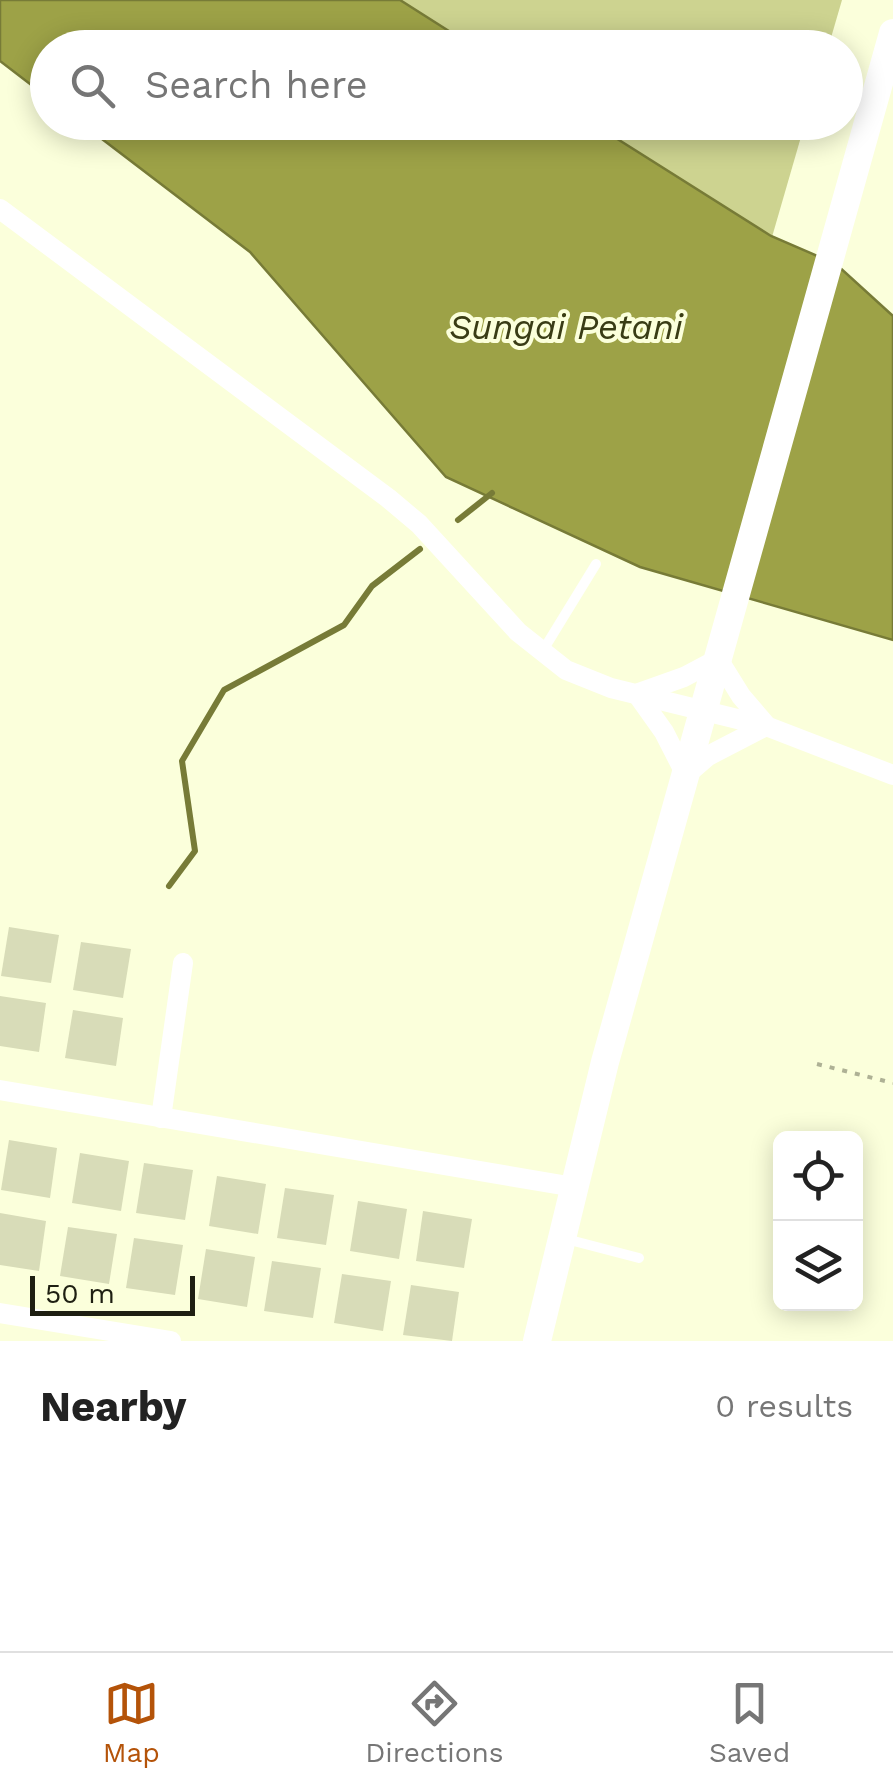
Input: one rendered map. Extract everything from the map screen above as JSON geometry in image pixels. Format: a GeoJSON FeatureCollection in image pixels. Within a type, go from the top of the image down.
{"type":"FeatureCollection","features":[{"type":"Feature","properties":{"kind":"street"},"geometry":{"type":"LineString","coordinates":[[863,138],[893,33]]}},
{"type":"Feature","properties":{"kind":"street"},"geometry":{"type":"LineString","coordinates":[[537,1341],[605,1062],[863,140]]}},
{"type":"Feature","properties":{"kind":"street"},"geometry":{"type":"LineString","coordinates":[[0,210],[419,524],[541,653],[590,682],[766,726],[893,775]]}},
{"type":"Feature","properties":{"kind":"street"},"geometry":{"type":"LineString","coordinates":[[638,694],[718,659]]}},
{"type":"Feature","properties":{"kind":"street"},"geometry":{"type":"LineString","coordinates":[[718,659],[766,726]]}},
{"type":"Feature","properties":{"kind":"street"},"geometry":{"type":"LineString","coordinates":[[638,694],[686,775]]}},
{"type":"Feature","properties":{"kind":"street"},"geometry":{"type":"LineString","coordinates":[[686,775],[708,756],[766,726]]}},
{"type":"Feature","properties":{"kind":"street"},"geometry":{"type":"LineString","coordinates":[[161,1118],[183,963]]}},
{"type":"Feature","properties":{"kind":"street"},"geometry":{"type":"LineString","coordinates":[[0,1090],[574,1187]]}},
{"type":"Feature","properties":{"kind":"street"},"geometry":{"type":"LineString","coordinates":[[0,1312],[171,1341]]}},
{"type":"Feature","properties":{"kind":"lane"},"geometry":{"type":"LineString","coordinates":[[541,653],[596,564]]}},
{"type":"Feature","properties":{"kind":"lane"},"geometry":{"type":"LineString","coordinates":[[561,1238],[638,1258]]}},
{"type":"Feature","properties":{"kind":"path"},"geometry":{"type":"LineString","coordinates":[[817,1064],[893,1083]]}},
{"type":"Feature","properties":{"kind":"shaded area"},"geometry":{"type":"Polygon","coordinates":[[[400,0],[842,0],[833,30],[447,30],[400,0]]]}},
{"type":"Feature","properties":{"kind":"shaded area"},"geometry":{"type":"Polygon","coordinates":[[[619,140],[800,140],[772,237],[619,140]]]}},
{"type":"Feature","properties":{"kind":"water"},"geometry":{"type":"Polygon","coordinates":[[[0,0],[400,0],[447,30],[30,30],[30,84],[0,61],[0,0]]]}},
{"type":"Feature","properties":{"kind":"water","name":"Sungai Petani"},"geometry":{"type":"Polygon","coordinates":[[[103,140],[619,140],[771,236],[836,264],[893,316],[893,640],[640,567],[446,477],[250,252],[103,140]]]}},
{"type":"Feature","properties":{"kind":"building"},"geometry":{"type":"Polygon","coordinates":[[[9,927],[59,935],[51,983],[1,976],[9,927]]]}},
{"type":"Feature","properties":{"kind":"building"},"geometry":{"type":"Polygon","coordinates":[[[81,942],[131,949],[123,998],[73,990],[81,942]]]}},
{"type":"Feature","properties":{"kind":"building"},"geometry":{"type":"Polygon","coordinates":[[[0,996],[46,1003],[39,1052],[0,1046],[0,996]]]}},
{"type":"Feature","properties":{"kind":"building"},"geometry":{"type":"Polygon","coordinates":[[[73,1010],[123,1018],[116,1066],[65,1058],[73,1010]]]}},
{"type":"Feature","properties":{"kind":"building"},"geometry":{"type":"Polygon","coordinates":[[[9,1140],[57,1148],[50,1198],[1,1190],[9,1140]]]}},
{"type":"Feature","properties":{"kind":"building"},"geometry":{"type":"Polygon","coordinates":[[[80,1153],[129,1161],[121,1211],[72,1203],[80,1153]]]}},
{"type":"Feature","properties":{"kind":"building"},"geometry":{"type":"Polygon","coordinates":[[[144,1163],[193,1170],[185,1220],[136,1213],[144,1163]]]}},
{"type":"Feature","properties":{"kind":"building"},"geometry":{"type":"Polygon","coordinates":[[[217,1176],[266,1184],[258,1234],[209,1226],[217,1176]]]}},
{"type":"Feature","properties":{"kind":"building"},"geometry":{"type":"Polygon","coordinates":[[[285,1188],[334,1195],[326,1245],[277,1238],[285,1188]]]}},
{"type":"Feature","properties":{"kind":"building"},"geometry":{"type":"Polygon","coordinates":[[[358,1201],[407,1209],[399,1259],[350,1251],[358,1201]]]}},
{"type":"Feature","properties":{"kind":"building"},"geometry":{"type":"Polygon","coordinates":[[[423,1211],[472,1219],[464,1268],[416,1261],[423,1211]]]}},
{"type":"Feature","properties":{"kind":"building"},"geometry":{"type":"Polygon","coordinates":[[[0,1213],[46,1221],[39,1271],[0,1265],[0,1213]]]}},
{"type":"Feature","properties":{"kind":"building"},"geometry":{"type":"Polygon","coordinates":[[[68,1227],[117,1234],[109,1284],[60,1276],[68,1227]]]}},
{"type":"Feature","properties":{"kind":"building"},"geometry":{"type":"Polygon","coordinates":[[[134,1238],[183,1245],[175,1295],[126,1288],[134,1238]]]}},
{"type":"Feature","properties":{"kind":"building"},"geometry":{"type":"Polygon","coordinates":[[[206,1249],[255,1257],[247,1307],[198,1299],[206,1249]]]}},
{"type":"Feature","properties":{"kind":"building"},"geometry":{"type":"Polygon","coordinates":[[[272,1261],[321,1268],[313,1318],[264,1311],[272,1261]]]}},
{"type":"Feature","properties":{"kind":"building"},"geometry":{"type":"Polygon","coordinates":[[[342,1274],[391,1281],[383,1331],[334,1323],[342,1274]]]}},
{"type":"Feature","properties":{"kind":"building"},"geometry":{"type":"Polygon","coordinates":[[[411,1285],[459,1292],[452,1341],[403,1335],[411,1285]]]}},
{"type":"Feature","properties":{"kind":"waterway"},"geometry":{"type":"LineString","coordinates":[[458,520],[492,493]]}},
{"type":"Feature","properties":{"kind":"waterway"},"geometry":{"type":"LineString","coordinates":[[169,886],[195,851],[182,761],[224,690],[344,625],[372,586],[420,549]]}}]}
